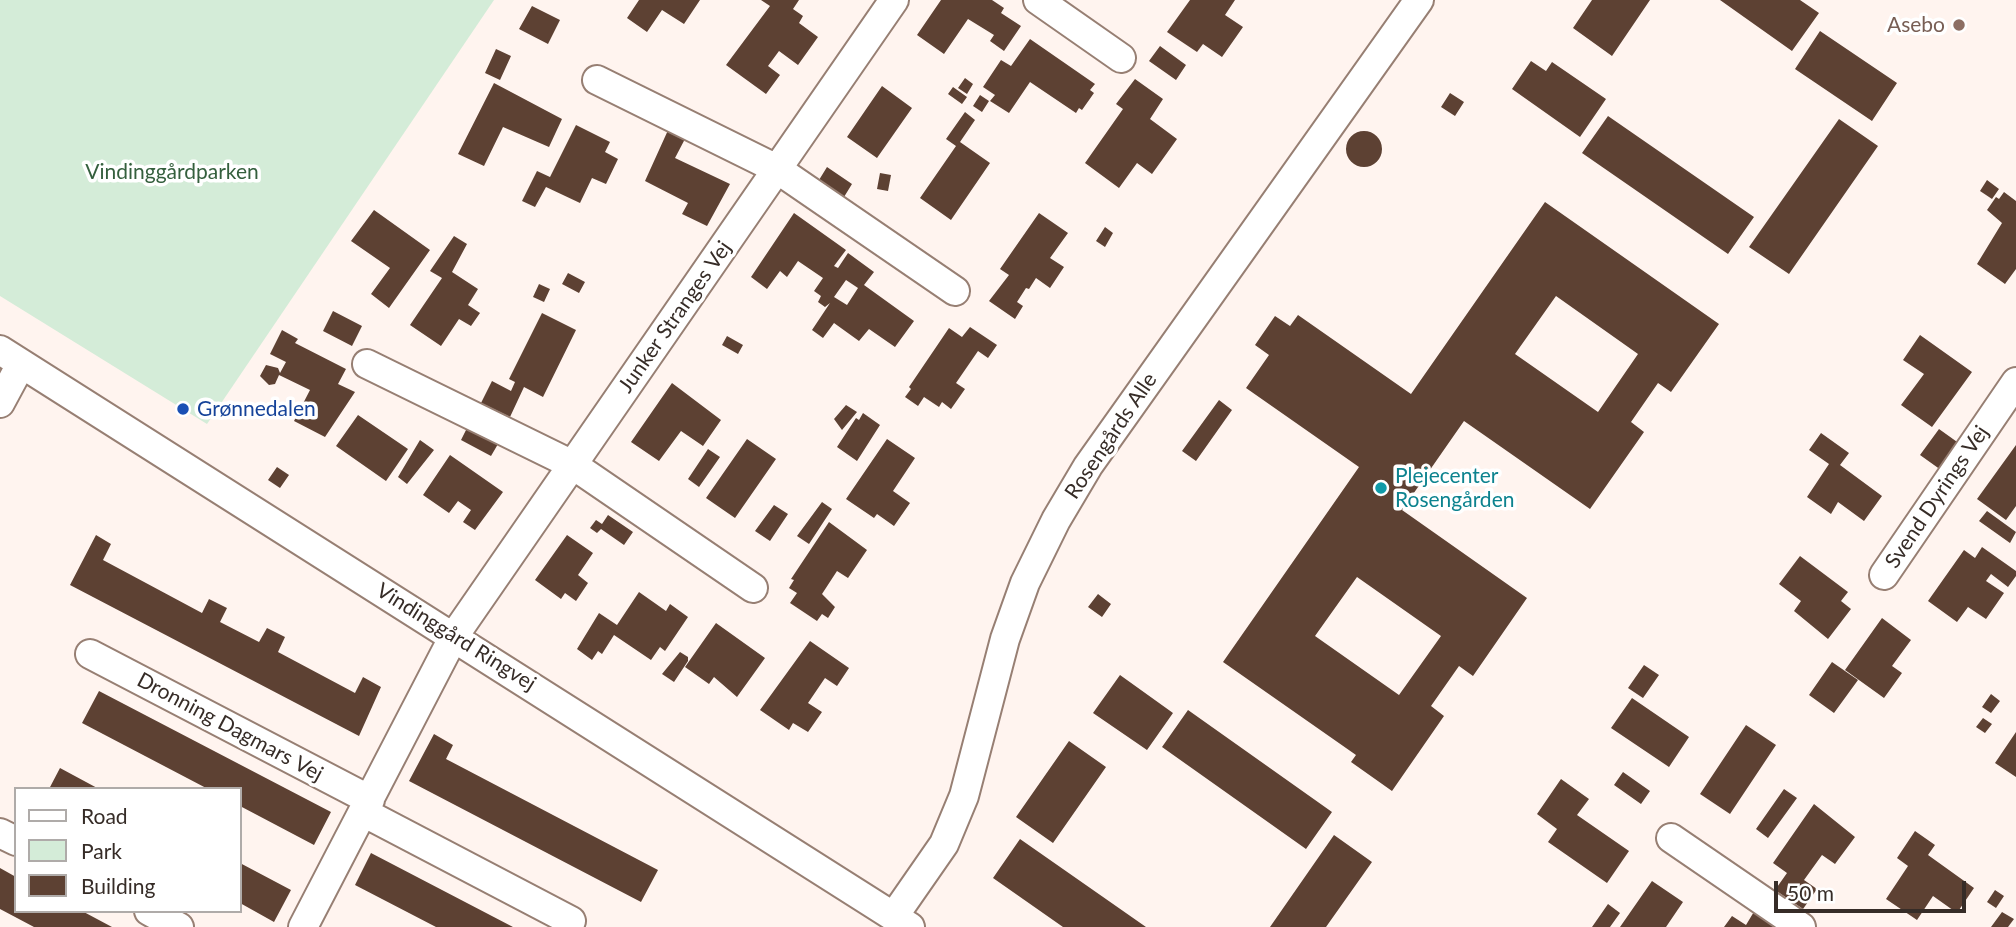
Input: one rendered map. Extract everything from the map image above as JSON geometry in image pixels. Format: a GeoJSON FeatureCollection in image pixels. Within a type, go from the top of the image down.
{"type":"FeatureCollection","features":[{"type":"Feature","properties":{"kind":"street","name":"Junker Stranges Vej"},"geometry":{"type":"LineString","coordinates":[[454,636],[894,0]]}},
{"type":"Feature","properties":{"kind":"street"},"geometry":{"type":"LineString","coordinates":[[1038,0],[1121,58]]}},
{"type":"Feature","properties":{"kind":"street","name":"Rosengårds Alle"},"geometry":{"type":"LineString","coordinates":[[902,922],[944,844],[964,796],[1005,639],[1025,583],[1056,520],[1088,466],[1419,0]]}},
{"type":"Feature","properties":{"kind":"street"},"geometry":{"type":"LineString","coordinates":[[597,80],[777,169],[955,290]]}},
{"type":"Feature","properties":{"kind":"street"},"geometry":{"type":"LineString","coordinates":[[0,403],[11,357]]}},
{"type":"Feature","properties":{"kind":"street","name":"Vindinggård Ringvej"},"geometry":{"type":"LineString","coordinates":[[11,357],[902,922]]}},
{"type":"Feature","properties":{"kind":"street"},"geometry":{"type":"LineString","coordinates":[[367,363],[573,464],[753,588]]}},
{"type":"Feature","properties":{"kind":"street","name":"Svend Dyrings Vej"},"geometry":{"type":"LineString","coordinates":[[1884,575],[2015,384]]}},
{"type":"Feature","properties":{"kind":"street"},"geometry":{"type":"LineString","coordinates":[[303,927],[454,636]]}},
{"type":"Feature","properties":{"kind":"street","name":"Dronning Dagmars Vej"},"geometry":{"type":"LineString","coordinates":[[90,654],[571,921]]}},
{"type":"Feature","properties":{"kind":"street"},"geometry":{"type":"LineString","coordinates":[[1671,838],[1801,927]]}},
{"type":"Feature","properties":{"kind":"street"},"geometry":{"type":"LineString","coordinates":[[153,913],[179,927]]}},
{"type":"Feature","properties":{"kind":"green space","name":"Vindinggårdparken"},"geometry":{"type":"Polygon","coordinates":[[[0,0],[494,0],[207,424],[0,296],[0,0]]]}},
{"type":"Feature","properties":{"kind":"building"},"geometry":{"type":"Polygon","coordinates":[[[639,0],[700,0],[684,24],[662,10],[647,32],[627,18],[639,0]]]}},
{"type":"Feature","properties":{"kind":"building"},"geometry":{"type":"Polygon","coordinates":[[[761,0],[799,0],[793,9],[803,16],[799,23],[818,37],[798,65],[779,51],[768,66],[780,75],[766,94],[726,65],[770,6],[761,0]]]}},
{"type":"Feature","properties":{"kind":"building"},"geometry":{"type":"Polygon","coordinates":[[[941,0],[992,0],[1004,8],[1001,13],[1021,26],[1004,51],[990,41],[994,35],[968,19],[944,54],[917,35],[941,0]]]}},
{"type":"Feature","properties":{"kind":"building"},"geometry":{"type":"Polygon","coordinates":[[[1190,0],[1235,0],[1225,15],[1243,27],[1222,57],[1203,44],[1197,52],[1167,32],[1190,0]]]}},
{"type":"Feature","properties":{"kind":"building"},"geometry":{"type":"Polygon","coordinates":[[[1592,0],[1650,0],[1612,56],[1573,28],[1592,0]]]}},
{"type":"Feature","properties":{"kind":"building"},"geometry":{"type":"Polygon","coordinates":[[[1720,0],[1800,0],[1819,13],[1792,51],[1720,0]]]}},
{"type":"Feature","properties":{"kind":"building"},"geometry":{"type":"Polygon","coordinates":[[[532,6],[560,20],[548,44],[519,29],[532,6]]]}},
{"type":"Feature","properties":{"kind":"building"},"geometry":{"type":"Polygon","coordinates":[[[1820,31],[1897,83],[1872,121],[1795,69],[1820,31]]]}},
{"type":"Feature","properties":{"kind":"building"},"geometry":{"type":"Polygon","coordinates":[[[1030,39],[1095,84],[1090,90],[1094,93],[1082,110],[1079,108],[1076,113],[1030,82],[1009,113],[990,101],[995,95],[983,87],[1001,60],[1011,66],[1030,39]]]}},
{"type":"Feature","properties":{"kind":"building"},"geometry":{"type":"Polygon","coordinates":[[[1160,46],[1186,65],[1176,80],[1149,61],[1160,46]]]}},
{"type":"Feature","properties":{"kind":"building"},"geometry":{"type":"Polygon","coordinates":[[[496,49],[511,56],[500,80],[485,73],[496,49]]]}},
{"type":"Feature","properties":{"kind":"building"},"geometry":{"type":"Polygon","coordinates":[[[1531,61],[1546,71],[1552,62],[1606,99],[1580,137],[1512,89],[1531,61]]]}},
{"type":"Feature","properties":{"kind":"building"},"geometry":{"type":"Polygon","coordinates":[[[965,78],[973,84],[967,94],[958,88],[965,78]]]}},
{"type":"Feature","properties":{"kind":"building"},"geometry":{"type":"Polygon","coordinates":[[[1135,79],[1163,99],[1150,119],[1177,139],[1152,174],[1137,163],[1119,188],[1085,163],[1123,109],[1116,104],[1135,79]]]}},
{"type":"Feature","properties":{"kind":"building"},"geometry":{"type":"Polygon","coordinates":[[[494,83],[562,119],[549,147],[503,127],[484,166],[458,154],[494,83]]]}},
{"type":"Feature","properties":{"kind":"building"},"geometry":{"type":"Polygon","coordinates":[[[882,86],[912,108],[877,158],[847,137],[882,86]]]}},
{"type":"Feature","properties":{"kind":"building"},"geometry":{"type":"Polygon","coordinates":[[[953,87],[967,97],[962,104],[948,94],[953,87]]]}},
{"type":"Feature","properties":{"kind":"building"},"geometry":{"type":"Polygon","coordinates":[[[1450,93],[1464,102],[1455,116],[1441,107],[1450,93]]]}},
{"type":"Feature","properties":{"kind":"building"},"geometry":{"type":"Polygon","coordinates":[[[980,95],[989,101],[982,112],[973,106],[980,95]]]}},
{"type":"Feature","properties":{"kind":"building"},"geometry":{"type":"Polygon","coordinates":[[[965,112],[975,120],[960,142],[990,163],[951,220],[920,198],[956,146],[946,139],[965,112]]]}},
{"type":"Feature","properties":{"kind":"building"},"geometry":{"type":"Polygon","coordinates":[[[1608,116],[1754,217],[1728,254],[1582,153],[1608,116]]]}},
{"type":"Feature","properties":{"kind":"building"},"geometry":{"type":"Polygon","coordinates":[[[1839,119],[1878,146],[1789,274],[1749,247],[1839,119]]]}},
{"type":"Feature","properties":{"kind":"building"},"geometry":{"type":"Polygon","coordinates":[[[576,125],[610,142],[605,152],[618,159],[606,184],[592,178],[580,203],[546,187],[535,207],[522,201],[537,171],[550,177],[576,125]]]}},
{"type":"Feature","properties":{"kind":"building"},"geometry":{"type":"Polygon","coordinates":[[[669,128],[686,137],[675,158],[730,184],[707,226],[682,214],[688,203],[645,181],[669,128]]]}},
{"type":"Feature","properties":{"kind":"building"},"geometry":{"type":"Polygon","coordinates":[[[1364,131],[1377,136],[1382,149],[1377,162],[1364,167],[1351,162],[1346,149],[1351,136],[1364,131]]]}},
{"type":"Feature","properties":{"kind":"building"},"geometry":{"type":"Polygon","coordinates":[[[827,167],[852,184],[844,197],[819,180],[827,167]]]}},
{"type":"Feature","properties":{"kind":"building"},"geometry":{"type":"Polygon","coordinates":[[[880,173],[891,175],[888,191],[877,189],[880,173]]]}},
{"type":"Feature","properties":{"kind":"building"},"geometry":{"type":"Polygon","coordinates":[[[1987,180],[1999,189],[1992,199],[1980,191],[1987,180]]]}},
{"type":"Feature","properties":{"kind":"building"},"geometry":{"type":"Polygon","coordinates":[[[2004,192],[2016,201],[2016,269],[2005,284],[1977,264],[2002,223],[1987,210],[1996,197],[1999,199],[2004,192]]]}},
{"type":"Feature","properties":{"kind":"building","name":"Plejecenter Rosengården"},"geometry":{"type":"Polygon","coordinates":[[[1545,202],[1719,324],[1671,392],[1658,383],[1631,422],[1644,432],[1590,509],[1464,421],[1402,510],[1527,598],[1473,676],[1459,666],[1431,706],[1444,716],[1392,791],[1351,762],[1356,755],[1223,662],[1359,467],[1246,388],[1269,355],[1255,345],[1275,316],[1290,326],[1298,315],[1411,394],[1545,202]],[[1556,296],[1515,354],[1598,412],[1638,354],[1556,296]],[[1357,577],[1315,636],[1399,695],[1441,636],[1357,577]]]}},
{"type":"Feature","properties":{"kind":"building"},"geometry":{"type":"Polygon","coordinates":[[[374,210],[430,250],[389,308],[371,294],[390,268],[351,241],[374,210]]]}},
{"type":"Feature","properties":{"kind":"building"},"geometry":{"type":"Polygon","coordinates":[[[794,213],[846,250],[834,266],[838,268],[848,253],[874,272],[864,285],[914,321],[895,347],[869,329],[859,341],[834,323],[823,338],[812,330],[830,303],[825,307],[818,302],[821,296],[814,291],[823,278],[798,261],[787,277],[780,271],[767,289],[751,277],[794,213]],[[846,280],[834,297],[847,305],[858,288],[846,280]]]}},
{"type":"Feature","properties":{"kind":"building"},"geometry":{"type":"Polygon","coordinates":[[[1039,213],[1068,233],[1050,258],[1064,267],[1050,288],[1036,278],[1029,289],[1026,288],[1017,302],[1023,306],[1015,319],[989,301],[1009,275],[1000,269],[1039,213]]]}},
{"type":"Feature","properties":{"kind":"building"},"geometry":{"type":"Polygon","coordinates":[[[1105,227],[1113,233],[1105,247],[1096,241],[1105,227]]]}},
{"type":"Feature","properties":{"kind":"building"},"geometry":{"type":"Polygon","coordinates":[[[454,236],[467,244],[452,272],[478,289],[468,305],[480,313],[471,326],[459,319],[441,346],[410,325],[442,278],[430,271],[454,236]]]}},
{"type":"Feature","properties":{"kind":"building"},"geometry":{"type":"Polygon","coordinates":[[[568,273],[585,282],[579,293],[562,284],[568,273]]]}},
{"type":"Feature","properties":{"kind":"building"},"geometry":{"type":"Polygon","coordinates":[[[539,284],[550,289],[544,302],[533,297],[539,284]]]}},
{"type":"Feature","properties":{"kind":"building"},"geometry":{"type":"Polygon","coordinates":[[[333,311],[362,326],[352,346],[323,331],[333,311]]]}},
{"type":"Feature","properties":{"kind":"building"},"geometry":{"type":"Polygon","coordinates":[[[542,313],[576,330],[543,397],[524,387],[510,417],[481,403],[492,381],[511,391],[515,382],[509,379],[542,313]]]}},
{"type":"Feature","properties":{"kind":"building"},"geometry":{"type":"Polygon","coordinates":[[[970,327],[997,345],[988,358],[978,351],[956,383],[965,389],[951,409],[942,402],[939,407],[924,397],[918,406],[905,397],[949,328],[962,337],[970,327]]]}},
{"type":"Feature","properties":{"kind":"building"},"geometry":{"type":"Polygon","coordinates":[[[282,330],[298,339],[295,343],[346,369],[338,384],[355,392],[325,437],[294,421],[310,390],[279,375],[275,384],[269,385],[260,376],[266,365],[278,368],[280,373],[286,362],[270,354],[282,330]]]}},
{"type":"Feature","properties":{"kind":"building"},"geometry":{"type":"Polygon","coordinates":[[[1920,335],[1972,372],[1932,427],[1901,405],[1924,374],[1903,360],[1920,335]]]}},
{"type":"Feature","properties":{"kind":"building"},"geometry":{"type":"Polygon","coordinates":[[[727,336],[743,345],[738,354],[722,345],[727,336]]]}},
{"type":"Feature","properties":{"kind":"building"},"geometry":{"type":"Polygon","coordinates":[[[672,383],[721,420],[703,446],[681,431],[659,461],[631,442],[672,383]]]}},
{"type":"Feature","properties":{"kind":"building"},"geometry":{"type":"Polygon","coordinates":[[[1219,400],[1232,410],[1196,461],[1182,451],[1219,400]]]}},
{"type":"Feature","properties":{"kind":"building"},"geometry":{"type":"Polygon","coordinates":[[[846,405],[857,412],[842,430],[834,419],[846,405]]]}},
{"type":"Feature","properties":{"kind":"building"},"geometry":{"type":"Polygon","coordinates":[[[863,413],[880,425],[857,461],[837,447],[856,418],[859,420],[863,413]]]}},
{"type":"Feature","properties":{"kind":"building"},"geometry":{"type":"Polygon","coordinates":[[[358,415],[408,449],[386,481],[336,446],[358,415]]]}},
{"type":"Feature","properties":{"kind":"building"},"geometry":{"type":"Polygon","coordinates":[[[467,428],[498,444],[491,456],[461,440],[467,428]]]}},
{"type":"Feature","properties":{"kind":"building"},"geometry":{"type":"Polygon","coordinates":[[[1939,429],[1960,444],[1941,470],[1920,455],[1939,429]]]}},
{"type":"Feature","properties":{"kind":"building"},"geometry":{"type":"Polygon","coordinates":[[[1821,433],[1849,453],[1840,465],[1882,496],[1864,521],[1838,502],[1831,514],[1807,497],[1829,464],[1809,450],[1821,433]]]}},
{"type":"Feature","properties":{"kind":"building"},"geometry":{"type":"Polygon","coordinates":[[[747,439],[776,459],[735,518],[706,498],[747,439]]]}},
{"type":"Feature","properties":{"kind":"building"},"geometry":{"type":"Polygon","coordinates":[[[887,439],[915,458],[893,491],[910,503],[894,526],[877,514],[874,518],[846,499],[887,439]]]}},
{"type":"Feature","properties":{"kind":"building"},"geometry":{"type":"Polygon","coordinates":[[[420,440],[434,450],[407,484],[398,477],[420,440]]]}},
{"type":"Feature","properties":{"kind":"building"},"geometry":{"type":"Polygon","coordinates":[[[2016,445],[2016,506],[2006,520],[1977,499],[2016,445]]]}},
{"type":"Feature","properties":{"kind":"building"},"geometry":{"type":"Polygon","coordinates":[[[708,449],[720,457],[699,487],[688,479],[708,449]]]}},
{"type":"Feature","properties":{"kind":"building"},"geometry":{"type":"Polygon","coordinates":[[[450,455],[503,492],[475,530],[463,522],[471,510],[458,501],[449,513],[423,495],[450,455]]]}},
{"type":"Feature","properties":{"kind":"building"},"geometry":{"type":"Polygon","coordinates":[[[277,467],[289,475],[280,488],[268,480],[277,467]]]}},
{"type":"Feature","properties":{"kind":"building"},"geometry":{"type":"Polygon","coordinates":[[[822,502],[832,509],[809,544],[797,536],[822,502]]]}},
{"type":"Feature","properties":{"kind":"building"},"geometry":{"type":"Polygon","coordinates":[[[774,505],[788,514],[770,541],[755,531],[774,505]]]}},
{"type":"Feature","properties":{"kind":"building"},"geometry":{"type":"Polygon","coordinates":[[[1987,511],[2016,532],[2010,543],[1979,521],[1987,511]]]}},
{"type":"Feature","properties":{"kind":"building"},"geometry":{"type":"Polygon","coordinates":[[[608,515],[633,532],[624,545],[601,529],[597,533],[590,528],[596,520],[602,524],[608,515]]]}},
{"type":"Feature","properties":{"kind":"building"},"geometry":{"type":"Polygon","coordinates":[[[829,522],[867,550],[848,578],[837,571],[822,594],[835,607],[828,618],[822,614],[817,621],[790,603],[797,593],[789,588],[794,580],[791,579],[829,522]]]}},
{"type":"Feature","properties":{"kind":"building"},"geometry":{"type":"Polygon","coordinates":[[[96,535],[111,544],[103,560],[202,613],[209,599],[227,608],[220,622],[259,642],[267,628],[285,637],[278,652],[355,693],[363,677],[381,687],[359,736],[70,585],[96,535]]]}},
{"type":"Feature","properties":{"kind":"building"},"geometry":{"type":"Polygon","coordinates":[[[567,535],[593,553],[578,575],[588,583],[576,601],[565,593],[561,599],[535,580],[567,535]]]}},
{"type":"Feature","properties":{"kind":"building"},"geometry":{"type":"Polygon","coordinates":[[[1982,547],[2016,571],[2016,576],[2008,587],[1991,574],[1986,581],[2004,593],[1986,619],[1968,607],[1957,622],[1928,601],[1964,550],[1975,558],[1982,547]]]}},
{"type":"Feature","properties":{"kind":"building"},"geometry":{"type":"Polygon","coordinates":[[[1800,556],[1848,592],[1841,601],[1851,609],[1828,639],[1794,611],[1801,601],[1779,584],[1800,556]]]}},
{"type":"Feature","properties":{"kind":"building"},"geometry":{"type":"Polygon","coordinates":[[[639,592],[666,611],[670,604],[688,617],[665,651],[660,647],[651,660],[614,635],[602,654],[598,651],[592,660],[577,649],[599,613],[617,625],[639,592]]]}},
{"type":"Feature","properties":{"kind":"building"},"geometry":{"type":"Polygon","coordinates":[[[1098,594],[1111,604],[1102,617],[1088,607],[1098,594]]]}},
{"type":"Feature","properties":{"kind":"building"},"geometry":{"type":"Polygon","coordinates":[[[1882,618],[1911,640],[1892,666],[1902,673],[1884,698],[1845,670],[1882,618]]]}},
{"type":"Feature","properties":{"kind":"building"},"geometry":{"type":"Polygon","coordinates":[[[716,623],[765,658],[737,697],[714,677],[709,684],[685,667],[716,623]]]}},
{"type":"Feature","properties":{"kind":"building"},"geometry":{"type":"Polygon","coordinates":[[[810,641],[849,668],[837,686],[825,678],[808,703],[822,712],[808,732],[793,723],[789,730],[760,710],[810,641]]]}},
{"type":"Feature","properties":{"kind":"building"},"geometry":{"type":"Polygon","coordinates":[[[680,652],[688,657],[688,661],[674,682],[662,674],[680,652]]]}},
{"type":"Feature","properties":{"kind":"building"},"geometry":{"type":"Polygon","coordinates":[[[1832,662],[1858,680],[1834,713],[1809,695],[1832,662]]]}},
{"type":"Feature","properties":{"kind":"building"},"geometry":{"type":"Polygon","coordinates":[[[1644,665],[1659,675],[1643,698],[1628,688],[1644,665]]]}},
{"type":"Feature","properties":{"kind":"building"},"geometry":{"type":"Polygon","coordinates":[[[1120,675],[1173,713],[1147,750],[1093,713],[1120,675]]]}},
{"type":"Feature","properties":{"kind":"building"},"geometry":{"type":"Polygon","coordinates":[[[99,691],[331,812],[314,845],[242,807],[242,787],[204,787],[82,723],[99,691]]]}},
{"type":"Feature","properties":{"kind":"building"},"geometry":{"type":"Polygon","coordinates":[[[1991,694],[2000,701],[1991,713],[1982,707],[1991,694]]]}},
{"type":"Feature","properties":{"kind":"building"},"geometry":{"type":"Polygon","coordinates":[[[1632,698],[1689,737],[1669,767],[1611,728],[1632,698]]]}},
{"type":"Feature","properties":{"kind":"building"},"geometry":{"type":"Polygon","coordinates":[[[1188,710],[1332,812],[1306,849],[1162,747],[1188,710]]]}},
{"type":"Feature","properties":{"kind":"building"},"geometry":{"type":"Polygon","coordinates":[[[1983,718],[1992,724],[1985,733],[1976,727],[1983,718]]]}},
{"type":"Feature","properties":{"kind":"building"},"geometry":{"type":"Polygon","coordinates":[[[1746,725],[1776,745],[1730,814],[1700,794],[1746,725]]]}},
{"type":"Feature","properties":{"kind":"building"},"geometry":{"type":"Polygon","coordinates":[[[2016,732],[2016,777],[1995,763],[2016,732]]]}},
{"type":"Feature","properties":{"kind":"building"},"geometry":{"type":"Polygon","coordinates":[[[434,734],[453,745],[446,759],[658,870],[641,902],[409,781],[434,734]]]}},
{"type":"Feature","properties":{"kind":"building"},"geometry":{"type":"Polygon","coordinates":[[[1069,741],[1106,767],[1053,843],[1016,817],[1069,741]]]}},
{"type":"Feature","properties":{"kind":"building"},"geometry":{"type":"Polygon","coordinates":[[[60,768],[95,787],[50,787],[60,768]]]}},
{"type":"Feature","properties":{"kind":"building"},"geometry":{"type":"Polygon","coordinates":[[[1623,772],[1650,791],[1641,804],[1614,785],[1623,772]]]}},
{"type":"Feature","properties":{"kind":"building"},"geometry":{"type":"Polygon","coordinates":[[[1561,779],[1589,799],[1577,815],[1629,851],[1607,883],[1548,842],[1557,829],[1537,814],[1561,779]]]}},
{"type":"Feature","properties":{"kind":"building"},"geometry":{"type":"Polygon","coordinates":[[[1784,789],[1797,798],[1768,838],[1756,829],[1784,789]]]}},
{"type":"Feature","properties":{"kind":"building"},"geometry":{"type":"Polygon","coordinates":[[[1814,804],[1855,837],[1835,864],[1822,855],[1804,880],[1817,889],[1803,909],[1775,890],[1787,873],[1773,863],[1814,804]]]}},
{"type":"Feature","properties":{"kind":"building"},"geometry":{"type":"Polygon","coordinates":[[[1915,831],[1935,845],[1928,855],[1974,888],[1957,913],[1933,896],[1917,920],[1886,899],[1908,866],[1897,858],[1915,831]]]}},
{"type":"Feature","properties":{"kind":"building"},"geometry":{"type":"Polygon","coordinates":[[[1334,835],[1372,862],[1326,927],[1270,927],[1334,835]]]}},
{"type":"Feature","properties":{"kind":"building"},"geometry":{"type":"Polygon","coordinates":[[[1020,839],[1146,927],[1063,927],[993,878],[1020,839]]]}},
{"type":"Feature","properties":{"kind":"building"},"geometry":{"type":"Polygon","coordinates":[[[371,853],[513,927],[436,927],[355,885],[371,853]]]}},
{"type":"Feature","properties":{"kind":"building"},"geometry":{"type":"Polygon","coordinates":[[[242,864],[291,890],[274,922],[242,904],[242,864]]]}},
{"type":"Feature","properties":{"kind":"building"},"geometry":{"type":"Polygon","coordinates":[[[0,868],[14,876],[14,913],[86,913],[112,927],[34,927],[0,909],[0,868]]]}},
{"type":"Feature","properties":{"kind":"building"},"geometry":{"type":"Polygon","coordinates":[[[1652,881],[1683,902],[1666,927],[1620,927],[1652,881]]]}},
{"type":"Feature","properties":{"kind":"building"},"geometry":{"type":"Polygon","coordinates":[[[1995,890],[2004,896],[1996,908],[1987,902],[1995,890]]]}},
{"type":"Feature","properties":{"kind":"building"},"geometry":{"type":"Polygon","coordinates":[[[1608,904],[1620,913],[1610,927],[1592,927],[1608,904]]]}},
{"type":"Feature","properties":{"kind":"building"},"geometry":{"type":"Polygon","coordinates":[[[1755,910],[1780,927],[1724,927],[1732,916],[1746,925],[1755,910]]]}},
{"type":"Feature","properties":{"kind":"building"},"geometry":{"type":"Polygon","coordinates":[[[2002,912],[2014,919],[2008,927],[1991,927],[2002,912]]]}},
{"type":"Feature","properties":{"kind":"place","name":"Asebo"},"geometry":{"type":"Point","coordinates":[1959,25]}},
{"type":"Feature","properties":{"kind":"place","name":"Grønnedalen"},"geometry":{"type":"Point","coordinates":[183,409]}},
{"type":"Feature","properties":{"kind":"place","name":"Plejecenter Rosengården"},"geometry":{"type":"Point","coordinates":[1381,488]}}]}
